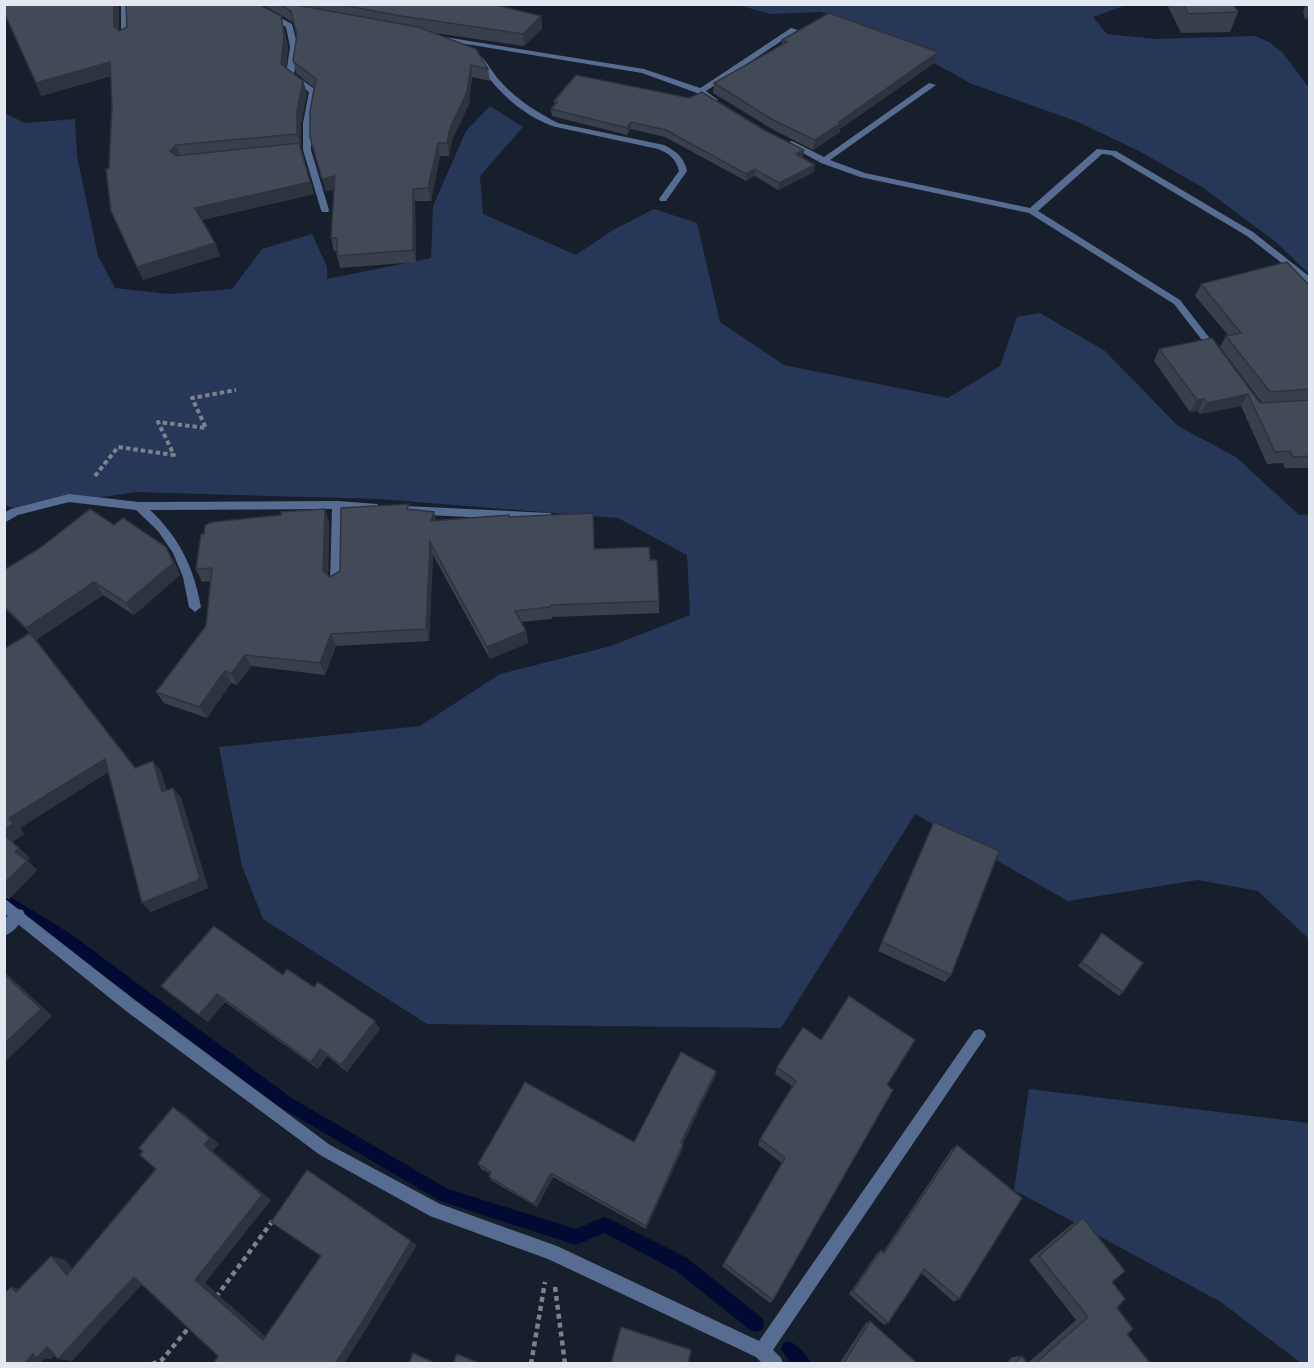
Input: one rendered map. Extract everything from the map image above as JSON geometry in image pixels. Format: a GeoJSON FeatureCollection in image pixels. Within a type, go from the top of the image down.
{"type":"FeatureCollection","features":[{"type":"Feature","properties":{"kind":"street"},"geometry":{"type":"LineString","coordinates":[[124,39],[125,4]]}},
{"type":"Feature","properties":{"kind":"street"},"geometry":{"type":"LineString","coordinates":[[256,4],[257,8],[289,26],[294,47],[290,75],[313,91],[307,123],[307,150],[325,210]]}},
{"type":"Feature","properties":{"kind":"street"},"geometry":{"type":"LineString","coordinates":[[700,91],[794,30]]}},
{"type":"Feature","properties":{"kind":"street"},"geometry":{"type":"LineString","coordinates":[[414,34],[644,71],[700,91],[719,103]]}},
{"type":"Feature","properties":{"kind":"street"},"geometry":{"type":"LineString","coordinates":[[425,36],[482,58],[500,86],[545,120],[556,125],[661,147],[675,154],[681,160],[683,171],[663,199]]}},
{"type":"Feature","properties":{"kind":"street"},"geometry":{"type":"LineString","coordinates":[[824,161],[932,85]]}},
{"type":"Feature","properties":{"kind":"street"},"geometry":{"type":"LineString","coordinates":[[778,138],[824,161],[863,175],[1032,211],[1177,302],[1218,356]]}},
{"type":"Feature","properties":{"kind":"street"},"geometry":{"type":"LineString","coordinates":[[296,152],[307,150]]}},
{"type":"Feature","properties":{"kind":"street"},"geometry":{"type":"LineString","coordinates":[[1032,211],[1100,151],[1113,153],[1250,234],[1310,282]]}},
{"type":"Feature","properties":{"kind":"street"},"geometry":{"type":"LineString","coordinates":[[4,519],[15,512],[69,498],[139,506],[338,505],[555,517]]}},
{"type":"Feature","properties":{"kind":"street"},"geometry":{"type":"LineString","coordinates":[[336,583],[338,505]]}},
{"type":"Feature","properties":{"kind":"street"},"geometry":{"type":"LineString","coordinates":[[139,506],[159,524],[181,554],[192,583],[195,608]]}},
{"type":"Feature","properties":{"kind":"street"},"geometry":{"type":"LineString","coordinates":[[4,904],[130,1006],[325,1150],[436,1210],[551,1252],[762,1351],[775,1364]]}},
{"type":"Feature","properties":{"kind":"street"},"geometry":{"type":"LineString","coordinates":[[4,930],[18,915]]}},
{"type":"Feature","properties":{"kind":"street"},"geometry":{"type":"LineString","coordinates":[[762,1351],[979,1036]]}},
{"type":"Feature","properties":{"kind":"path"},"geometry":{"type":"LineString","coordinates":[[112,503],[111,491],[94,478],[115,450],[121,447],[174,455],[158,422],[206,428],[192,398],[236,390]]}},
{"type":"Feature","properties":{"kind":"path"},"geometry":{"type":"LineString","coordinates":[[210,1304],[278,1214]]}},
{"type":"Feature","properties":{"kind":"path"},"geometry":{"type":"LineString","coordinates":[[531,1364],[551,1252]]}},
{"type":"Feature","properties":{"kind":"path"},"geometry":{"type":"LineString","coordinates":[[551,1252],[565,1364]]}},
{"type":"Feature","properties":{"kind":"path"},"geometry":{"type":"LineString","coordinates":[[152,1364],[160,1360],[196,1320]]}},
{"type":"Feature","properties":{"kind":"shaded area"},"geometry":{"type":"Polygon","coordinates":[[[738,5],[1126,5],[1093,17],[1107,34],[1156,39],[1255,36],[1269,42],[1283,53],[1309,88],[1309,274],[1277,243],[1202,187],[1139,151],[1076,121],[972,84],[865,25],[821,12],[770,14],[738,5]]]}},
{"type":"Feature","properties":{"kind":"shaded area"},"geometry":{"type":"Polygon","coordinates":[[[490,106],[523,127],[480,176],[483,214],[576,255],[613,230],[654,209],[697,223],[720,322],[784,365],[948,398],[1000,366],[1017,317],[1040,313],[1105,351],[1178,426],[1236,457],[1299,515],[1309,514],[1309,939],[1258,891],[1198,880],[1068,901],[915,814],[781,1028],[427,1024],[263,919],[242,866],[219,747],[420,726],[500,674],[611,646],[690,615],[687,555],[618,518],[379,499],[135,492],[20,510],[5,505],[4,113],[25,123],[75,119],[77,156],[98,256],[115,288],[169,294],[232,289],[262,249],[312,234],[327,267],[327,279],[431,258],[433,206],[466,131],[490,106]]]}},
{"type":"Feature","properties":{"kind":"shaded area"},"geometry":{"type":"Polygon","coordinates":[[[1029,1089],[1309,1123],[1309,1363],[1301,1363],[1221,1302],[1014,1190],[1029,1089]]]}},
{"type":"Feature","properties":{"kind":"building"},"geometry":{"type":"Polygon","coordinates":[[[4,4],[114,4],[114,27],[119,31],[127,27],[126,4],[258,4],[281,16],[284,35],[281,64],[303,81],[297,110],[297,134],[176,145],[170,151],[176,156],[299,143],[310,182],[195,208],[215,243],[137,267],[111,211],[106,169],[109,168],[112,105],[110,62],[36,83],[4,12],[4,4]]]}},
{"type":"Feature","properties":{"kind":"building"},"geometry":{"type":"Polygon","coordinates":[[[279,4],[291,4],[418,27],[476,49],[488,69],[471,65],[467,92],[450,128],[447,143],[438,143],[428,188],[413,189],[413,250],[337,256],[337,238],[331,238],[335,176],[322,179],[310,137],[310,111],[316,79],[293,61],[297,35],[291,11],[279,4]]]}},
{"type":"Feature","properties":{"kind":"building"},"geometry":{"type":"Polygon","coordinates":[[[337,4],[492,4],[541,16],[523,34],[337,4]]]}},
{"type":"Feature","properties":{"kind":"building"},"geometry":{"type":"Polygon","coordinates":[[[1184,4],[1233,4],[1238,12],[1188,14],[1184,4]]]}},
{"type":"Feature","properties":{"kind":"building"},"geometry":{"type":"Polygon","coordinates":[[[829,13],[938,52],[815,140],[773,120],[714,83],[787,42],[782,40],[829,13]]]}},
{"type":"Feature","properties":{"kind":"building"},"geometry":{"type":"Polygon","coordinates":[[[576,75],[689,98],[702,92],[764,130],[804,150],[796,154],[815,165],[779,183],[755,169],[746,174],[666,130],[631,122],[627,128],[551,109],[557,102],[554,101],[576,75]]]}},
{"type":"Feature","properties":{"kind":"building"},"geometry":{"type":"Polygon","coordinates":[[[1287,262],[1310,286],[1310,389],[1270,392],[1226,336],[1241,333],[1201,284],[1287,262]]]}},
{"type":"Feature","properties":{"kind":"building"},"geometry":{"type":"Polygon","coordinates":[[[1212,338],[1260,403],[1310,400],[1310,456],[1293,457],[1290,451],[1275,452],[1248,394],[1207,403],[1204,399],[1197,400],[1159,349],[1212,338]]]}},
{"type":"Feature","properties":{"kind":"building"},"geometry":{"type":"Polygon","coordinates":[[[409,504],[407,509],[434,512],[431,521],[509,515],[509,517],[593,513],[594,549],[649,547],[650,560],[657,560],[659,601],[551,605],[550,607],[515,611],[526,631],[487,647],[430,542],[426,629],[331,634],[320,663],[245,655],[231,674],[225,671],[199,707],[156,692],[206,626],[212,568],[196,569],[201,534],[204,534],[205,525],[213,522],[281,515],[281,512],[325,509],[323,571],[330,577],[340,571],[341,508],[409,504]]]}},
{"type":"Feature","properties":{"kind":"building"},"geometry":{"type":"Polygon","coordinates":[[[90,509],[114,525],[123,518],[166,547],[173,563],[126,603],[94,582],[26,628],[4,606],[4,570],[40,548],[90,509]]]}},
{"type":"Feature","properties":{"kind":"building"},"geometry":{"type":"Polygon","coordinates":[[[30,633],[135,768],[153,761],[162,792],[173,788],[200,879],[142,903],[105,759],[9,818],[13,824],[4,830],[4,649],[30,633]]]}},
{"type":"Feature","properties":{"kind":"building"},"geometry":{"type":"Polygon","coordinates":[[[934,822],[999,851],[951,975],[882,942],[934,822]]]}},
{"type":"Feature","properties":{"kind":"building"},"geometry":{"type":"Polygon","coordinates":[[[4,835],[19,848],[15,852],[27,861],[4,883],[4,835]]]}},
{"type":"Feature","properties":{"kind":"building"},"geometry":{"type":"Polygon","coordinates":[[[214,926],[283,975],[287,969],[314,987],[318,982],[375,1021],[341,1065],[320,1049],[311,1062],[217,994],[199,1015],[161,986],[214,926]]]}},
{"type":"Feature","properties":{"kind":"building"},"geometry":{"type":"Polygon","coordinates":[[[1102,933],[1143,963],[1123,992],[1082,962],[1102,933]]]}},
{"type":"Feature","properties":{"kind":"building"},"geometry":{"type":"Polygon","coordinates":[[[4,974],[41,1009],[4,1044],[4,974]]]}},
{"type":"Feature","properties":{"kind":"building"},"geometry":{"type":"Polygon","coordinates":[[[849,996],[915,1040],[887,1085],[893,1090],[773,1300],[724,1263],[785,1158],[760,1139],[796,1081],[777,1067],[803,1027],[821,1040],[849,996]]]}},
{"type":"Feature","properties":{"kind":"building"},"geometry":{"type":"Polygon","coordinates":[[[681,1052],[716,1071],[681,1142],[683,1144],[646,1226],[551,1173],[534,1204],[489,1177],[491,1172],[478,1164],[525,1082],[634,1142],[681,1052]]]}},
{"type":"Feature","properties":{"kind":"building"},"geometry":{"type":"Polygon","coordinates":[[[173,1107],[210,1138],[204,1145],[262,1195],[195,1280],[263,1340],[321,1256],[271,1222],[307,1170],[411,1241],[335,1364],[213,1364],[218,1356],[134,1277],[58,1359],[47,1347],[37,1358],[33,1354],[24,1364],[4,1364],[4,1294],[11,1287],[16,1292],[51,1256],[67,1275],[156,1169],[140,1155],[143,1152],[139,1148],[173,1107]]]}},
{"type":"Feature","properties":{"kind":"building"},"geometry":{"type":"Polygon","coordinates":[[[957,1145],[1022,1198],[959,1299],[924,1269],[888,1323],[853,1291],[881,1250],[884,1253],[957,1145]]]}},
{"type":"Feature","properties":{"kind":"building"},"geometry":{"type":"Polygon","coordinates":[[[1083,1218],[1125,1271],[1112,1282],[1125,1299],[1117,1308],[1133,1329],[1127,1334],[1151,1364],[1035,1364],[1088,1317],[1039,1256],[1083,1218]]]}},
{"type":"Feature","properties":{"kind":"building"},"geometry":{"type":"Polygon","coordinates":[[[870,1321],[918,1364],[843,1364],[870,1321]]]}},
{"type":"Feature","properties":{"kind":"building"},"geometry":{"type":"Polygon","coordinates":[[[621,1327],[691,1350],[688,1364],[611,1364],[621,1327]]]}},
{"type":"Feature","properties":{"kind":"building"},"geometry":{"type":"Polygon","coordinates":[[[413,1353],[437,1364],[409,1364],[413,1353]]]}},
{"type":"Feature","properties":{"kind":"building"},"geometry":{"type":"Polygon","coordinates":[[[457,1354],[481,1364],[453,1364],[457,1354]]]}},
{"type":"Feature","properties":{"kind":"building"},"geometry":{"type":"Polygon","coordinates":[[[1022,1356],[1028,1364],[1014,1364],[1022,1356]]]}},
{"type":"Feature","properties":{"kind":"waterway"},"geometry":{"type":"LineString","coordinates":[[4,899],[66,939],[285,1102],[445,1196],[576,1237],[604,1225],[681,1264],[756,1324]]}},
{"type":"Feature","properties":{"kind":"waterway"},"geometry":{"type":"LineString","coordinates":[[789,1349],[803,1364]]}}]}
